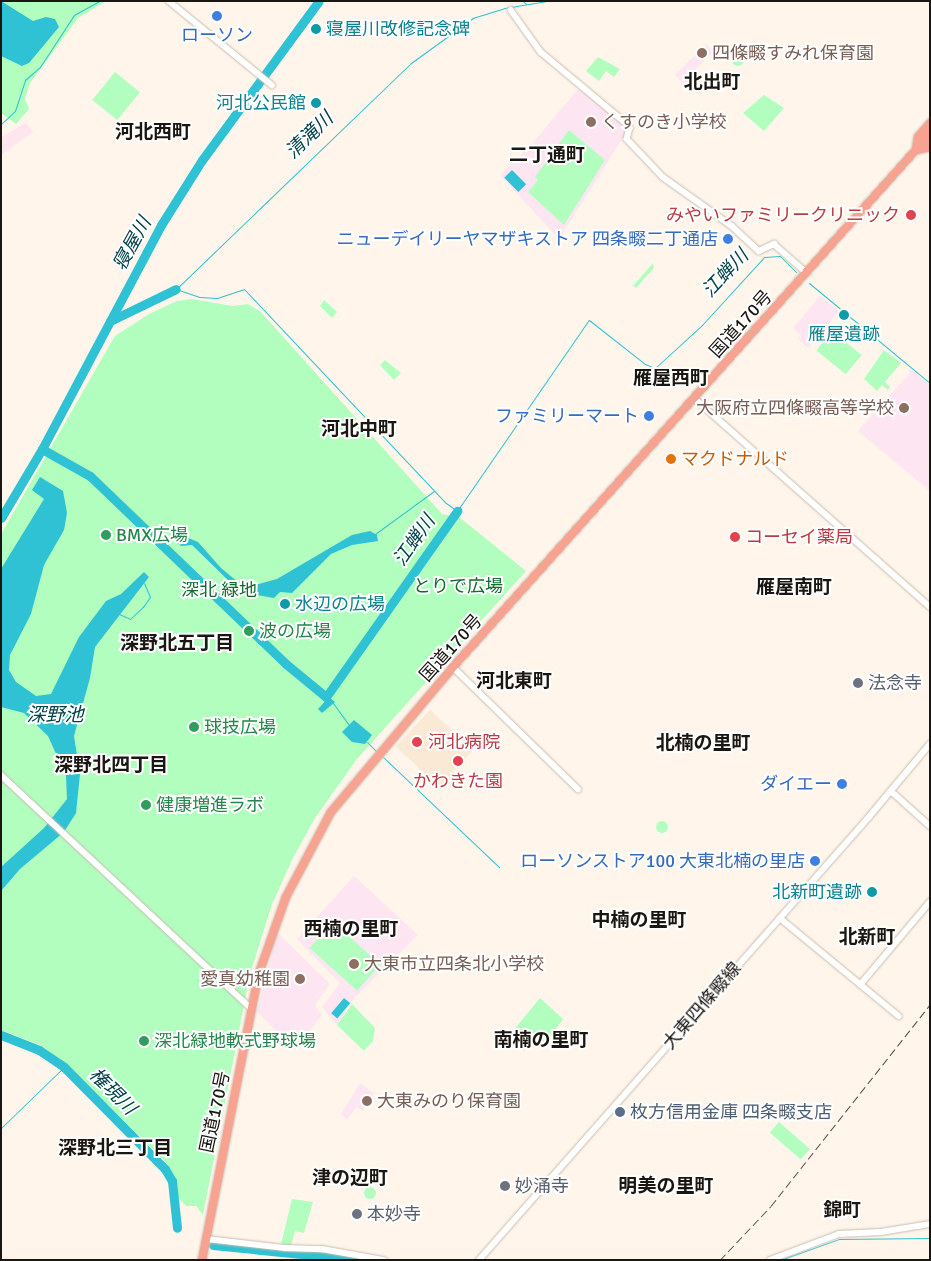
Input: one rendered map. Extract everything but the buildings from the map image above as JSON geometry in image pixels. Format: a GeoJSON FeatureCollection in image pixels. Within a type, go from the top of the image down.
{"type":"FeatureCollection","features":[{"type":"Feature","properties":{"kind":"highway"},"geometry":{"type":"LineString","coordinates":[[930,123],[918,137],[916,150],[930,147]]}},
{"type":"Feature","properties":{"kind":"highway","name":"国道170号"},"geometry":{"type":"LineString","coordinates":[[202,1260],[251,1008],[270,936],[302,862],[332,812],[384,746],[453,667],[930,134]]}},
{"type":"Feature","properties":{"kind":"street"},"geometry":{"type":"LineString","coordinates":[[170,1],[271,84]]}},
{"type":"Feature","properties":{"kind":"street"},"geometry":{"type":"LineString","coordinates":[[511,10],[541,52],[627,124],[630,128],[627,139],[663,177],[732,226],[757,250],[761,252],[770,244],[774,244],[807,273]]}},
{"type":"Feature","properties":{"kind":"street"},"geometry":{"type":"LineString","coordinates":[[694,398],[930,607]]}},
{"type":"Feature","properties":{"kind":"street"},"geometry":{"type":"LineString","coordinates":[[453,667],[578,789]]}},
{"type":"Feature","properties":{"kind":"street","name":"大東四條畷線"},"geometry":{"type":"LineString","coordinates":[[479,1260],[780,918],[930,744]]}},
{"type":"Feature","properties":{"kind":"street"},"geometry":{"type":"LineString","coordinates":[[924,750],[930,755]]}},
{"type":"Feature","properties":{"kind":"street"},"geometry":{"type":"LineString","coordinates":[[1,775],[192,956],[251,1008]]}},
{"type":"Feature","properties":{"kind":"street"},"geometry":{"type":"LineString","coordinates":[[891,791],[930,826]]}},
{"type":"Feature","properties":{"kind":"street"},"geometry":{"type":"LineString","coordinates":[[860,985],[930,902]]}},
{"type":"Feature","properties":{"kind":"street"},"geometry":{"type":"LineString","coordinates":[[780,918],[899,1016]]}},
{"type":"Feature","properties":{"kind":"street"},"geometry":{"type":"LineString","coordinates":[[770,1260],[839,1234],[881,1232],[930,1224]]}},
{"type":"Feature","properties":{"kind":"street"},"geometry":{"type":"LineString","coordinates":[[207,1239],[285,1248],[322,1249],[384,1260]]}},
{"type":"Feature","properties":{"kind":"shaded area"},"geometry":{"type":"Polygon","coordinates":[[[706,44],[714,51],[689,76],[694,82],[690,86],[685,81],[683,83],[675,75],[706,44]]]}},
{"type":"Feature","properties":{"kind":"shaded area"},"geometry":{"type":"Polygon","coordinates":[[[578,89],[626,127],[626,133],[559,239],[500,175],[531,145],[578,89]]]}},
{"type":"Feature","properties":{"kind":"shaded area"},"geometry":{"type":"Polygon","coordinates":[[[26,123],[33,132],[1,155],[1,137],[26,123]]]}},
{"type":"Feature","properties":{"kind":"shaded area"},"geometry":{"type":"Polygon","coordinates":[[[820,296],[839,311],[808,348],[798,339],[801,335],[793,328],[820,296]]]}},
{"type":"Feature","properties":{"kind":"shaded area","name":"大阪府立四條畷高等学校"},"geometry":{"type":"Polygon","coordinates":[[[910,368],[930,385],[930,491],[858,431],[909,374],[910,368]]]}},
{"type":"Feature","properties":{"kind":"shaded area"},"geometry":{"type":"Polygon","coordinates":[[[430,710],[473,750],[439,787],[396,747],[430,710]]]}},
{"type":"Feature","properties":{"kind":"shaded area","name":"大東市立四条北小学校"},"geometry":{"type":"Polygon","coordinates":[[[354,876],[418,935],[355,997],[337,1025],[322,1007],[340,983],[297,939],[354,876]]]}},
{"type":"Feature","properties":{"kind":"shaded area"},"geometry":{"type":"Polygon","coordinates":[[[279,934],[330,984],[315,1005],[322,1015],[295,1050],[257,1012],[276,937],[279,934]]]}},
{"type":"Feature","properties":{"kind":"shaded area"},"geometry":{"type":"Polygon","coordinates":[[[360,1083],[374,1093],[363,1111],[356,1107],[347,1120],[341,1114],[360,1083]]]}},
{"type":"Feature","properties":{"kind":"green space"},"geometry":{"type":"Polygon","coordinates":[[[1,1],[106,1],[78,18],[30,83],[25,99],[29,109],[16,124],[9,119],[1,124],[8,118],[1,113],[1,1]]]}},
{"type":"Feature","properties":{"kind":"green space"},"geometry":{"type":"Polygon","coordinates":[[[738,54],[744,60],[738,66],[732,60],[738,54]]]}},
{"type":"Feature","properties":{"kind":"green space"},"geometry":{"type":"Polygon","coordinates":[[[598,57],[620,69],[614,77],[606,71],[599,81],[586,71],[598,57]]]}},
{"type":"Feature","properties":{"kind":"green space"},"geometry":{"type":"Polygon","coordinates":[[[115,72],[140,92],[117,120],[92,100],[115,72]]]}},
{"type":"Feature","properties":{"kind":"green space"},"geometry":{"type":"Polygon","coordinates":[[[764,95],[784,108],[764,131],[743,113],[764,95]]]}},
{"type":"Feature","properties":{"kind":"green space"},"geometry":{"type":"Polygon","coordinates":[[[569,130],[605,160],[564,225],[528,192],[538,180],[535,177],[569,130]]]}},
{"type":"Feature","properties":{"kind":"green space"},"geometry":{"type":"Polygon","coordinates":[[[653,263],[654,268],[636,288],[633,286],[653,263]]]}},
{"type":"Feature","properties":{"kind":"green space","name":"深北 緑地"},"geometry":{"type":"Polygon","coordinates":[[[192,299],[233,306],[248,304],[260,311],[442,514],[459,517],[526,571],[357,759],[315,818],[293,858],[272,904],[250,974],[203,1215],[196,1206],[186,1206],[178,1197],[166,1162],[65,1063],[40,1045],[1,1030],[1,534],[115,336],[149,314],[177,301],[192,299]]]}},
{"type":"Feature","properties":{"kind":"green space"},"geometry":{"type":"Polygon","coordinates":[[[324,300],[337,312],[332,318],[320,306],[324,300]]]}},
{"type":"Feature","properties":{"kind":"green space"},"geometry":{"type":"Polygon","coordinates":[[[832,331],[862,355],[846,374],[816,350],[832,331]]]}},
{"type":"Feature","properties":{"kind":"green space"},"geometry":{"type":"Polygon","coordinates":[[[884,350],[901,363],[885,382],[890,387],[888,390],[882,385],[877,391],[864,379],[884,350]]]}},
{"type":"Feature","properties":{"kind":"green space"},"geometry":{"type":"Polygon","coordinates":[[[385,360],[401,373],[394,380],[380,365],[385,360]]]}},
{"type":"Feature","properties":{"kind":"green space"},"geometry":{"type":"Polygon","coordinates":[[[662,821],[668,827],[662,833],[656,827],[662,821]]]}},
{"type":"Feature","properties":{"kind":"green space"},"geometry":{"type":"Polygon","coordinates":[[[333,922],[381,965],[357,991],[310,948],[333,922]]]}},
{"type":"Feature","properties":{"kind":"green space"},"geometry":{"type":"Polygon","coordinates":[[[540,998],[563,1019],[546,1043],[539,1048],[533,1043],[524,1051],[508,1037],[540,998]]]}},
{"type":"Feature","properties":{"kind":"green space"},"geometry":{"type":"Polygon","coordinates":[[[352,1004],[375,1028],[373,1041],[364,1051],[337,1025],[352,1004]]]}},
{"type":"Feature","properties":{"kind":"green space"},"geometry":{"type":"Polygon","coordinates":[[[779,1122],[810,1149],[801,1159],[770,1133],[779,1122]]]}},
{"type":"Feature","properties":{"kind":"green space"},"geometry":{"type":"Polygon","coordinates":[[[368,1187],[372,1187],[376,1193],[372,1199],[368,1199],[364,1195],[364,1191],[368,1187]]]}},
{"type":"Feature","properties":{"kind":"green space"},"geometry":{"type":"Polygon","coordinates":[[[292,1199],[313,1202],[304,1233],[295,1231],[291,1246],[281,1244],[292,1199]]]}},
{"type":"Feature","properties":{"kind":"water"},"geometry":{"type":"Polygon","coordinates":[[[1,1],[33,21],[46,17],[55,19],[59,27],[29,63],[22,66],[1,56],[1,1]]]}},
{"type":"Feature","properties":{"kind":"water"},"geometry":{"type":"Polygon","coordinates":[[[512,170],[526,184],[518,192],[504,178],[512,170]]]}},
{"type":"Feature","properties":{"kind":"water","name":"深野池"},"geometry":{"type":"Polygon","coordinates":[[[40,477],[63,491],[67,513],[64,530],[44,565],[31,614],[10,655],[9,670],[16,682],[36,696],[51,694],[79,637],[106,601],[121,594],[144,572],[149,577],[95,647],[90,678],[74,736],[80,774],[76,813],[64,832],[20,869],[1,891],[1,867],[44,828],[67,799],[66,776],[48,736],[24,713],[1,707],[1,569],[44,499],[32,490],[40,477]]]}},
{"type":"Feature","properties":{"kind":"water"},"geometry":{"type":"Polygon","coordinates":[[[370,531],[377,535],[378,541],[352,545],[331,554],[292,593],[280,592],[274,598],[246,593],[232,584],[192,545],[181,546],[175,541],[181,535],[198,542],[221,568],[239,583],[255,585],[277,579],[352,535],[370,531]]]}},
{"type":"Feature","properties":{"kind":"water"},"geometry":{"type":"Polygon","coordinates":[[[329,697],[335,702],[322,713],[318,709],[329,697]]]}},
{"type":"Feature","properties":{"kind":"water"},"geometry":{"type":"Polygon","coordinates":[[[354,720],[372,735],[365,744],[352,742],[342,732],[354,720]]]}},
{"type":"Feature","properties":{"kind":"water"},"geometry":{"type":"Polygon","coordinates":[[[344,998],[350,1003],[337,1018],[331,1013],[344,998]]]}},
{"type":"Feature","properties":{"kind":"waterway"},"geometry":{"type":"LineString","coordinates":[[1,124],[15,111],[25,80],[40,67],[74,15],[99,1]]}},
{"type":"Feature","properties":{"kind":"waterway","name":"寝屋川"},"geometry":{"type":"LineString","coordinates":[[1,518],[42,449],[161,225],[202,160],[319,1]]}},
{"type":"Feature","properties":{"kind":"waterway","name":"清滝川"},"geometry":{"type":"LineString","coordinates":[[523,1],[526,4]]}},
{"type":"Feature","properties":{"kind":"waterway"},"geometry":{"type":"LineString","coordinates":[[547,1],[505,8],[473,18],[411,63],[176,289],[199,297],[217,298],[244,289],[446,503],[457,511],[589,320],[645,364],[655,368],[702,325],[764,257],[780,256],[796,272]]}},
{"type":"Feature","properties":{"kind":"waterway"},"geometry":{"type":"LineString","coordinates":[[809,283],[930,383]]}},
{"type":"Feature","properties":{"kind":"waterway","name":"清滝川"},"geometry":{"type":"LineString","coordinates":[[110,321],[176,289]]}},
{"type":"Feature","properties":{"kind":"waterway","name":"江蝉川"},"geometry":{"type":"LineString","coordinates":[[42,449],[90,476],[286,664],[326,697],[457,511]]}},
{"type":"Feature","properties":{"kind":"waterway"},"geometry":{"type":"LineString","coordinates":[[375,534],[434,491]]}},
{"type":"Feature","properties":{"kind":"waterway"},"geometry":{"type":"LineString","coordinates":[[119,614],[130,619],[143,607],[150,597],[144,583]]}},
{"type":"Feature","properties":{"kind":"waterway"},"geometry":{"type":"LineString","coordinates":[[333,703],[349,725]]}},
{"type":"Feature","properties":{"kind":"waterway"},"geometry":{"type":"LineString","coordinates":[[367,742],[378,753]]}},
{"type":"Feature","properties":{"kind":"waterway"},"geometry":{"type":"LineString","coordinates":[[383,757],[499,867]]}},
{"type":"Feature","properties":{"kind":"waterway","name":"権現川"},"geometry":{"type":"LineString","coordinates":[[1,1035],[39,1050],[64,1067],[165,1169],[172,1181],[177,1228]]}},
{"type":"Feature","properties":{"kind":"waterway"},"geometry":{"type":"LineString","coordinates":[[1,1128],[64,1067]]}},
{"type":"Feature","properties":{"kind":"waterway","name":"権現川"},"geometry":{"type":"LineString","coordinates":[[780,1260],[839,1239],[930,1238]]}},
{"type":"Feature","properties":{"kind":"waterway","name":"権現川"},"geometry":{"type":"LineString","coordinates":[[213,1245],[360,1260]]}},
{"type":"Feature","properties":{"kind":"railway"},"geometry":{"type":"LineString","coordinates":[[720,1260],[771,1206],[930,1005]]}},
{"type":"Feature","properties":{"kind":"place","name":"ローソン"},"geometry":{"type":"Point","coordinates":[217,16]}},
{"type":"Feature","properties":{"kind":"place","name":"寝屋川改修記念碑"},"geometry":{"type":"Point","coordinates":[316,29]}},
{"type":"Feature","properties":{"kind":"place","name":"四條畷すみれ保育園"},"geometry":{"type":"Point","coordinates":[702,53]}},
{"type":"Feature","properties":{"kind":"place","name":"河北公民館"},"geometry":{"type":"Point","coordinates":[316,103]}},
{"type":"Feature","properties":{"kind":"place","name":"くすのき小学校"},"geometry":{"type":"Point","coordinates":[591,122]}},
{"type":"Feature","properties":{"kind":"place","name":"みやいファミリークリニック"},"geometry":{"type":"Point","coordinates":[911,215]}},
{"type":"Feature","properties":{"kind":"place","name":"ニューデイリーヤマザキストア 四条畷二丁通店"},"geometry":{"type":"Point","coordinates":[728,239]}},
{"type":"Feature","properties":{"kind":"place","name":"雁屋遺跡"},"geometry":{"type":"Point","coordinates":[844,315]}},
{"type":"Feature","properties":{"kind":"place","name":"大阪府立四條畷高等学校"},"geometry":{"type":"Point","coordinates":[904,408]}},
{"type":"Feature","properties":{"kind":"place","name":"ファミリーマート"},"geometry":{"type":"Point","coordinates":[649,416]}},
{"type":"Feature","properties":{"kind":"place","name":"マクドナルド"},"geometry":{"type":"Point","coordinates":[671,459]}},
{"type":"Feature","properties":{"kind":"place","name":"BMX広場"},"geometry":{"type":"Point","coordinates":[106,535]}},
{"type":"Feature","properties":{"kind":"place","name":"コーセイ薬局"},"geometry":{"type":"Point","coordinates":[735,537]}},
{"type":"Feature","properties":{"kind":"place","name":"水辺の広場"},"geometry":{"type":"Point","coordinates":[285,604]}},
{"type":"Feature","properties":{"kind":"place","name":"波の広場"},"geometry":{"type":"Point","coordinates":[249,631]}},
{"type":"Feature","properties":{"kind":"place","name":"法念寺"},"geometry":{"type":"Point","coordinates":[858,683]}},
{"type":"Feature","properties":{"kind":"place","name":"球技広場"},"geometry":{"type":"Point","coordinates":[194,727]}},
{"type":"Feature","properties":{"kind":"place","name":"河北病院"},"geometry":{"type":"Point","coordinates":[417,742]}},
{"type":"Feature","properties":{"kind":"place","name":"かわきた園"},"geometry":{"type":"Point","coordinates":[458,761]}},
{"type":"Feature","properties":{"kind":"place","name":"ダイエー"},"geometry":{"type":"Point","coordinates":[842,784]}},
{"type":"Feature","properties":{"kind":"place","name":"健康増進ラボ"},"geometry":{"type":"Point","coordinates":[146,805]}},
{"type":"Feature","properties":{"kind":"place","name":"ローソンストア100 大東北楠の里店"},"geometry":{"type":"Point","coordinates":[815,861]}},
{"type":"Feature","properties":{"kind":"place","name":"北新町遺跡"},"geometry":{"type":"Point","coordinates":[872,892]}},
{"type":"Feature","properties":{"kind":"place","name":"大東市立四条北小学校"},"geometry":{"type":"Point","coordinates":[354,964]}},
{"type":"Feature","properties":{"kind":"place","name":"愛真幼稚園"},"geometry":{"type":"Point","coordinates":[300,979]}},
{"type":"Feature","properties":{"kind":"place","name":"深北緑地軟式野球場"},"geometry":{"type":"Point","coordinates":[144,1041]}},
{"type":"Feature","properties":{"kind":"place","name":"大東みのり保育園"},"geometry":{"type":"Point","coordinates":[367,1101]}},
{"type":"Feature","properties":{"kind":"place","name":"枚方信用金庫 四条畷支店"},"geometry":{"type":"Point","coordinates":[620,1112]}},
{"type":"Feature","properties":{"kind":"place","name":"妙涌寺"},"geometry":{"type":"Point","coordinates":[505,1186]}},
{"type":"Feature","properties":{"kind":"place","name":"本妙寺"},"geometry":{"type":"Point","coordinates":[357,1214]}},
{"type":"Feature","properties":{"kind":"district","name":"北出町"},"geometry":{"type":"Point","coordinates":[712,83]}},
{"type":"Feature","properties":{"kind":"district","name":"河北西町"},"geometry":{"type":"Point","coordinates":[153,133]}},
{"type":"Feature","properties":{"kind":"district","name":"二丁通町"},"geometry":{"type":"Point","coordinates":[547,156]}},
{"type":"Feature","properties":{"kind":"district","name":"雁屋西町"},"geometry":{"type":"Point","coordinates":[671,379]}},
{"type":"Feature","properties":{"kind":"district","name":"河北中町"},"geometry":{"type":"Point","coordinates":[359,430]}},
{"type":"Feature","properties":{"kind":"district","name":"雁屋南町"},"geometry":{"type":"Point","coordinates":[794,588]}},
{"type":"Feature","properties":{"kind":"district","name":"深野北五丁目"},"geometry":{"type":"Point","coordinates":[177,644]}},
{"type":"Feature","properties":{"kind":"district","name":"河北東町"},"geometry":{"type":"Point","coordinates":[514,682]}},
{"type":"Feature","properties":{"kind":"district","name":"北楠の里町"},"geometry":{"type":"Point","coordinates":[703,744]}},
{"type":"Feature","properties":{"kind":"district","name":"深野北四丁目"},"geometry":{"type":"Point","coordinates":[111,766]}},
{"type":"Feature","properties":{"kind":"district","name":"中楠の里町"},"geometry":{"type":"Point","coordinates":[639,921]}},
{"type":"Feature","properties":{"kind":"district","name":"西楠の里町"},"geometry":{"type":"Point","coordinates":[351,930]}},
{"type":"Feature","properties":{"kind":"district","name":"北新町"},"geometry":{"type":"Point","coordinates":[867,938]}},
{"type":"Feature","properties":{"kind":"district","name":"南楠の里町"},"geometry":{"type":"Point","coordinates":[541,1041]}},
{"type":"Feature","properties":{"kind":"district","name":"深野北三丁目"},"geometry":{"type":"Point","coordinates":[115,1149]}},
{"type":"Feature","properties":{"kind":"district","name":"津の辺町"},"geometry":{"type":"Point","coordinates":[350,1179]}},
{"type":"Feature","properties":{"kind":"district","name":"明美の里町"},"geometry":{"type":"Point","coordinates":[666,1187]}},
{"type":"Feature","properties":{"kind":"district","name":"錦町"},"geometry":{"type":"Point","coordinates":[842,1211]}},
{"type":"Feature","properties":{"kind":"park label","name":"とりで広場"},"geometry":{"type":"Point","coordinates":[458,586]}}]}
